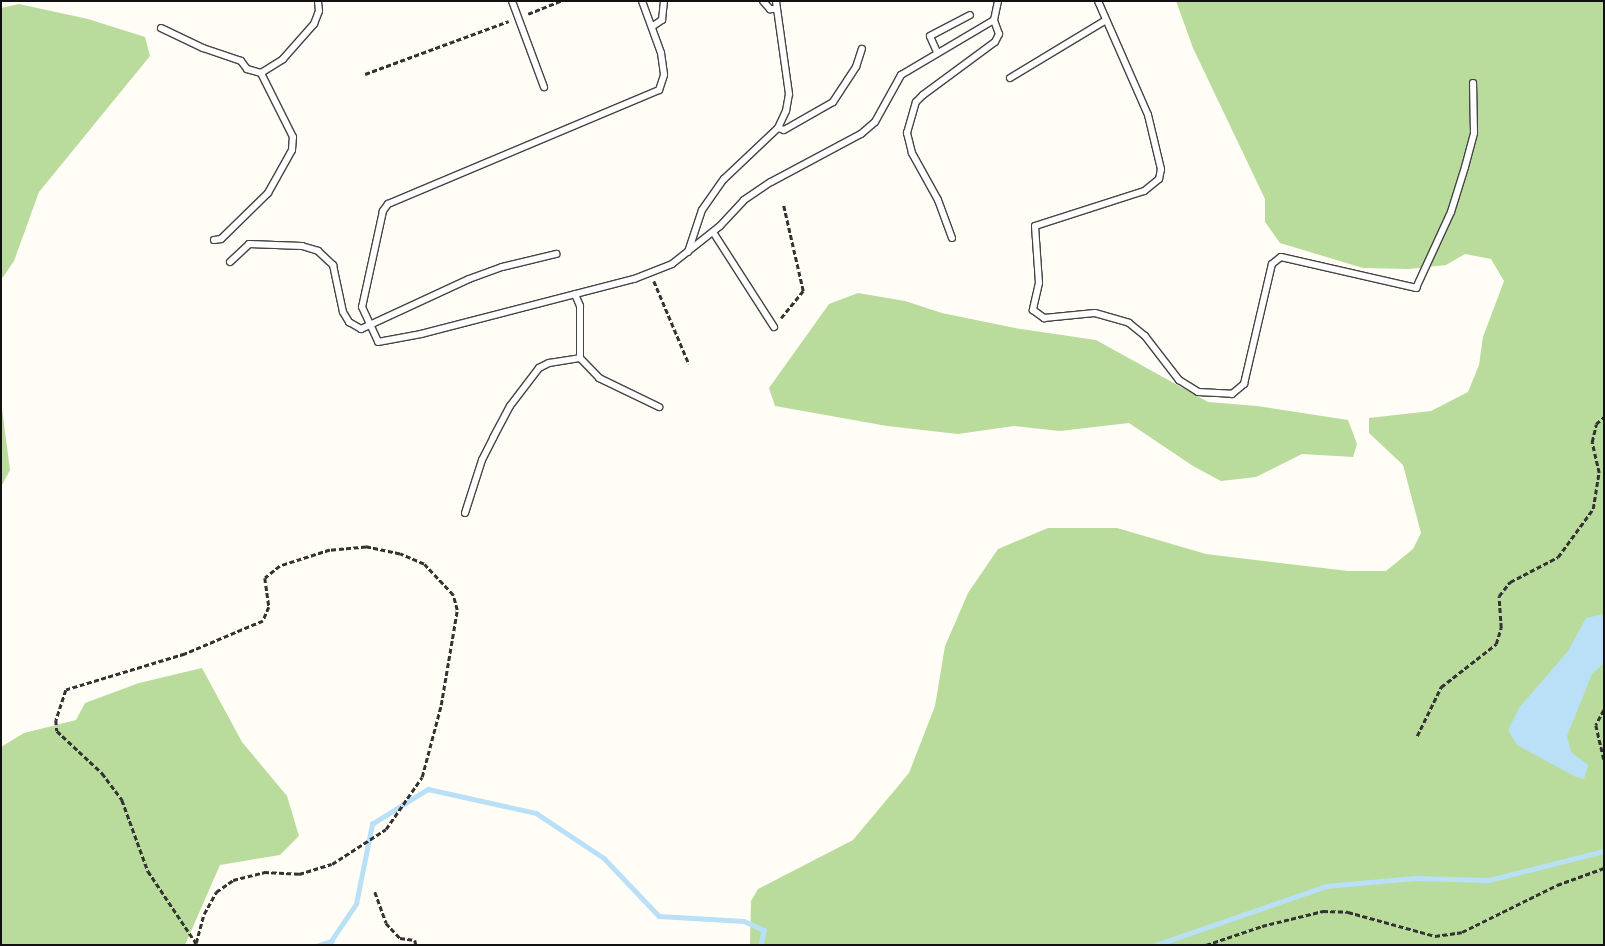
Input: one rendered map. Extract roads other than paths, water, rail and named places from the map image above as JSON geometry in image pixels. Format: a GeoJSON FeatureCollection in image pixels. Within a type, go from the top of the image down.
{"type":"FeatureCollection","features":[{"type":"Feature","properties":{"kind":"lane"},"geometry":{"type":"LineString","coordinates":[[261,73],[283,59],[314,24],[319,11],[318,1]]}},
{"type":"Feature","properties":{"kind":"lane"},"geometry":{"type":"LineString","coordinates":[[512,1],[544,87]]}},
{"type":"Feature","properties":{"kind":"lane"},"geometry":{"type":"LineString","coordinates":[[642,1],[653,26],[664,75],[659,90],[388,204],[383,211],[362,306],[369,326],[378,342],[421,334],[650,273],[688,254],[713,232],[744,200],[771,182],[861,134],[875,122],[901,75],[994,20]]}},
{"type":"Feature","properties":{"kind":"lane"},"geometry":{"type":"LineString","coordinates":[[653,26],[662,20],[664,1]]}},
{"type":"Feature","properties":{"kind":"lane"},"geometry":{"type":"LineString","coordinates":[[688,254],[702,210],[724,179],[778,128],[789,94],[776,5],[770,9],[762,1]]}},
{"type":"Feature","properties":{"kind":"lane"},"geometry":{"type":"LineString","coordinates":[[952,238],[938,200],[912,154],[907,133],[916,102],[922,95],[995,42],[999,34],[994,20],[998,1]]}},
{"type":"Feature","properties":{"kind":"lane"},"geometry":{"type":"LineString","coordinates":[[1098,1],[1148,115],[1160,169],[1159,179],[1144,191],[1035,226],[1039,282],[1033,310],[1044,318],[1095,313],[1129,323],[1145,336],[1179,380],[1198,392],[1218,395],[1232,394],[1244,384],[1272,264],[1282,257],[1416,288],[1451,212],[1465,168],[1474,133],[1473,83]]}},
{"type":"Feature","properties":{"kind":"lane"},"geometry":{"type":"LineString","coordinates":[[937,52],[930,36],[970,15]]}},
{"type":"Feature","properties":{"kind":"lane"},"geometry":{"type":"LineString","coordinates":[[1010,78],[1106,20]]}},
{"type":"Feature","properties":{"kind":"lane"},"geometry":{"type":"LineString","coordinates":[[161,28],[203,48],[241,61],[247,69],[261,73],[293,137],[292,150],[268,193],[221,239],[214,240]]}},
{"type":"Feature","properties":{"kind":"lane"},"geometry":{"type":"LineString","coordinates":[[778,128],[784,130],[833,102],[856,67],[862,49]]}},
{"type":"Feature","properties":{"kind":"lane"},"geometry":{"type":"LineString","coordinates":[[713,232],[774,327]]}},
{"type":"Feature","properties":{"kind":"lane"},"geometry":{"type":"LineString","coordinates":[[230,262],[249,244],[302,246],[318,251],[333,264],[343,312],[349,322],[361,328],[369,326],[468,279],[556,254]]}},
{"type":"Feature","properties":{"kind":"lane"},"geometry":{"type":"LineString","coordinates":[[575,294],[580,306],[580,358],[599,378],[659,406]]}},
{"type":"Feature","properties":{"kind":"lane"},"geometry":{"type":"LineString","coordinates":[[466,513],[486,453],[510,406],[533,375],[549,363],[580,358]]}},
{"type":"Feature","properties":{"kind":"water"},"geometry":{"type":"Polygon","coordinates":[[[1604,614],[1604,663],[1592,674],[1567,736],[1571,752],[1588,765],[1584,779],[1576,777],[1517,745],[1508,730],[1519,708],[1568,651],[1586,618],[1604,614]]]}},
{"type":"Feature","properties":{"kind":"waterway"},"geometry":{"type":"LineString","coordinates":[[319,945],[331,941],[356,904],[372,824],[428,789],[536,813],[604,858],[659,916],[744,921],[764,930],[761,945]]}},
{"type":"Feature","properties":{"kind":"waterway"},"geometry":{"type":"LineString","coordinates":[[1156,945],[1326,886],[1415,878],[1489,880],[1604,851]]}}]}
